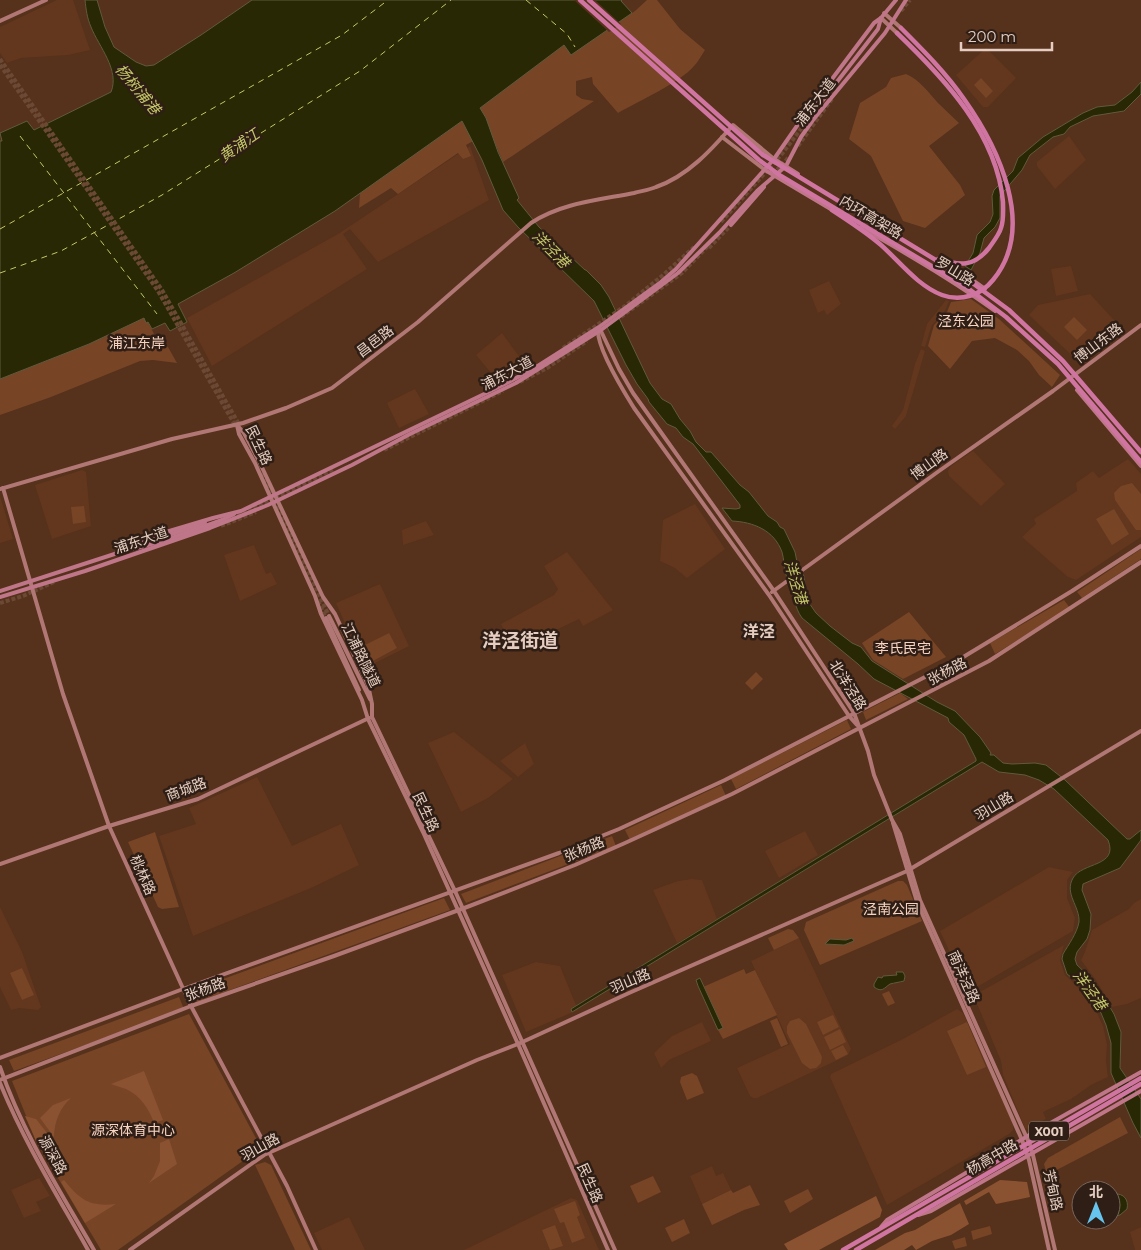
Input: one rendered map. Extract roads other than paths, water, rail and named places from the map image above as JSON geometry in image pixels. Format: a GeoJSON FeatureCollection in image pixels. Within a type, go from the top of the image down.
{"type":"FeatureCollection","features":[{"type":"Feature","properties":{"kind":"highway","name":"内环高架路"},"geometry":{"type":"LineString","coordinates":[[580,0],[778,176],[965,286],[1006,317],[1058,364],[1141,462]]}},
{"type":"Feature","properties":{"kind":"highway","name":"内环高架路"},"geometry":{"type":"LineString","coordinates":[[589,0],[764,155],[967,279],[1009,310],[1063,361],[1141,450]]}},
{"type":"Feature","properties":{"kind":"highway"},"geometry":{"type":"LineString","coordinates":[[778,176],[862,230],[934,292],[954,298],[965,298],[987,287],[1002,267],[1009,251],[1013,214],[1007,184],[990,142],[964,99],[899,30]]}},
{"type":"Feature","properties":{"kind":"highway"},"geometry":{"type":"LineString","coordinates":[[926,57],[961,102],[991,155],[1001,187],[1004,214],[1001,228],[993,243],[982,256],[970,263],[954,264],[927,255]]}},
{"type":"Feature","properties":{"kind":"highway","name":"杨高中路"},"geometry":{"type":"LineString","coordinates":[[856,1250],[912,1217],[959,1186],[1141,1078]]}},
{"type":"Feature","properties":{"kind":"highway","name":"杨高中路"},"geometry":{"type":"LineString","coordinates":[[843,1250],[1141,1084]]}},
{"type":"Feature","properties":{"kind":"main road"},"geometry":{"type":"LineString","coordinates":[[0,21],[46,0]]}},
{"type":"Feature","properties":{"kind":"main road","name":"浦东大道"},"geometry":{"type":"LineString","coordinates":[[0,597],[85,571],[210,528],[275,502],[516,383],[601,328],[676,269],[774,159],[874,23],[881,18],[896,0]]}},
{"type":"Feature","properties":{"kind":"main road","name":"浦东大道"},"geometry":{"type":"LineString","coordinates":[[621,313],[678,273],[720,233],[757,192],[778,176],[813,120],[885,33],[906,0]]}},
{"type":"Feature","properties":{"kind":"main road"},"geometry":{"type":"LineString","coordinates":[[884,13],[899,30]]}},
{"type":"Feature","properties":{"kind":"main road"},"geometry":{"type":"LineString","coordinates":[[819,105],[878,29],[881,18],[899,30]]}},
{"type":"Feature","properties":{"kind":"main road","name":"罗山路"},"geometry":{"type":"LineString","coordinates":[[733,125],[774,159],[968,277],[1010,309],[1064,359],[1141,450]]}},
{"type":"Feature","properties":{"kind":"main road","name":"昌邑路"},"geometry":{"type":"LineString","coordinates":[[2,488],[172,439],[237,425],[286,408],[332,388],[409,330],[531,223],[550,212],[573,205],[656,188],[694,165],[733,125]]}},
{"type":"Feature","properties":{"kind":"main road","name":"罗山路"},"geometry":{"type":"LineString","coordinates":[[722,137],[765,170],[964,288],[1005,319],[1056,366],[1141,466]]}},
{"type":"Feature","properties":{"kind":"main road"},"geometry":{"type":"LineString","coordinates":[[731,225],[766,184]]}},
{"type":"Feature","properties":{"kind":"main road","name":"博山东路"},"geometry":{"type":"LineString","coordinates":[[1068,379],[1141,325]]}},
{"type":"Feature","properties":{"kind":"main road","name":"浦东大道"},"geometry":{"type":"LineString","coordinates":[[0,591],[130,549],[156,535],[238,512],[273,497],[533,369],[601,328]]}},
{"type":"Feature","properties":{"kind":"main road","name":"北洋泾路"},"geometry":{"type":"LineString","coordinates":[[601,328],[619,370],[633,393],[774,591],[854,713],[861,728]]}},
{"type":"Feature","properties":{"kind":"main road","name":"北洋泾路"},"geometry":{"type":"LineString","coordinates":[[601,328],[600,342],[619,383],[634,408],[769,595],[849,716],[861,728]]}},
{"type":"Feature","properties":{"kind":"main road","name":"博山路"},"geometry":{"type":"LineString","coordinates":[[769,595],[1068,379]]}},
{"type":"Feature","properties":{"kind":"main road","name":"民生路"},"geometry":{"type":"LineString","coordinates":[[237,425],[238,434],[273,497],[321,614],[453,892],[615,1250]]}},
{"type":"Feature","properties":{"kind":"main road","name":"桃林路"},"geometry":{"type":"LineString","coordinates":[[2,488],[62,694],[109,826],[191,1006],[287,1186],[316,1250]]}},
{"type":"Feature","properties":{"kind":"main road","name":"民生路"},"geometry":{"type":"LineString","coordinates":[[275,502],[323,597],[340,622],[368,685],[372,704],[370,718]]}},
{"type":"Feature","properties":{"kind":"main road"},"geometry":{"type":"LineString","coordinates":[[166,536],[238,512]]}},
{"type":"Feature","properties":{"kind":"main road"},"geometry":{"type":"LineString","coordinates":[[130,549],[141,548],[180,535],[222,520],[238,512]]}},
{"type":"Feature","properties":{"kind":"main road","name":"张杨路"},"geometry":{"type":"LineString","coordinates":[[0,1058],[183,989],[559,853],[619,829],[725,780],[968,654],[1072,591],[1141,546]]}},
{"type":"Feature","properties":{"kind":"main road","name":"张杨路"},"geometry":{"type":"LineString","coordinates":[[1,1080],[191,1006],[460,909],[575,865],[625,843],[732,794],[989,661],[1141,562]]}},
{"type":"Feature","properties":{"kind":"main road","name":"江浦路隧道"},"geometry":{"type":"LineString","coordinates":[[362,700],[328,617],[372,704]]}},
{"type":"Feature","properties":{"kind":"main road","name":"商城路"},"geometry":{"type":"LineString","coordinates":[[0,864],[109,826],[198,799],[370,718]]}},
{"type":"Feature","properties":{"kind":"main road","name":"南洋泾路"},"geometry":{"type":"LineString","coordinates":[[861,728],[872,770],[920,900],[1027,1136]]}},
{"type":"Feature","properties":{"kind":"main road","name":"羽山路"},"geometry":{"type":"LineString","coordinates":[[130,1250],[269,1152],[477,1060],[521,1043],[629,993],[909,870],[1141,731]]}},
{"type":"Feature","properties":{"kind":"main road","name":"南洋泾路"},"geometry":{"type":"LineString","coordinates":[[909,870],[921,911],[1022,1140]]}},
{"type":"Feature","properties":{"kind":"main road","name":"民生路"},"geometry":{"type":"LineString","coordinates":[[521,1043],[608,1250]]}},
{"type":"Feature","properties":{"kind":"main road","name":"源深路"},"geometry":{"type":"LineString","coordinates":[[0,1068],[1,1080],[12,1113],[36,1161],[88,1250]]}},
{"type":"Feature","properties":{"kind":"main road","name":"杨高中路"},"geometry":{"type":"LineString","coordinates":[[879,1229],[887,1220],[1027,1136],[1141,1072]]}},
{"type":"Feature","properties":{"kind":"main road","name":"源深路"},"geometry":{"type":"LineString","coordinates":[[1,1080],[34,1145],[94,1250]]}},
{"type":"Feature","properties":{"kind":"main road","name":"杨高中路"},"geometry":{"type":"LineString","coordinates":[[1026,1157],[1141,1091]]}},
{"type":"Feature","properties":{"kind":"main road","name":"芳甸路"},"geometry":{"type":"LineString","coordinates":[[1027,1136],[1033,1154],[1055,1250]]}},
{"type":"Feature","properties":{"kind":"main road","name":"芳甸路"},"geometry":{"type":"LineString","coordinates":[[1022,1140],[1049,1250]]}},
{"type":"Feature","properties":{"kind":"main road","name":"X001"},"geometry":{"type":"LineString","coordinates":[[912,1217],[931,1211],[1026,1157]]}},
{"type":"Feature","properties":{"kind":"water"},"geometry":{"type":"Polygon","coordinates":[[[85,0],[97,0],[105,27],[114,47],[136,62],[146,66],[154,65],[252,0],[622,0],[632,13],[571,55],[564,45],[480,108],[486,118],[498,152],[519,198],[517,200],[539,227],[601,285],[609,297],[650,383],[662,399],[671,404],[696,442],[706,452],[711,452],[740,485],[749,492],[768,516],[784,529],[795,552],[798,567],[804,576],[807,600],[816,613],[852,643],[861,647],[872,661],[937,702],[955,711],[980,737],[991,753],[990,755],[994,755],[1003,763],[1046,765],[1065,780],[1127,839],[1130,839],[1141,830],[1141,840],[1120,868],[1083,884],[1082,890],[1091,914],[1090,930],[1075,959],[1077,965],[1094,981],[1114,1014],[1121,1032],[1120,1068],[1141,1099],[1141,1138],[1111,1073],[1111,1043],[1101,1013],[1079,983],[1067,974],[1062,959],[1079,922],[1079,916],[1070,889],[1073,878],[1084,869],[1104,860],[1110,849],[1108,840],[1054,789],[1039,780],[1025,775],[999,772],[982,762],[572,1012],[571,1009],[976,761],[976,759],[964,735],[949,722],[948,718],[874,679],[802,618],[797,610],[791,584],[786,575],[782,552],[774,538],[755,525],[732,521],[722,508],[736,509],[740,508],[740,505],[693,444],[683,437],[676,428],[667,424],[649,402],[626,365],[594,301],[503,210],[482,160],[462,121],[335,211],[234,273],[178,304],[187,322],[170,331],[165,323],[152,329],[144,318],[89,344],[0,379],[0,141],[2,141],[0,133],[27,121],[34,130],[111,92],[113,75],[111,67],[90,24],[85,0]]]}},
{"type":"Feature","properties":{"kind":"water"},"geometry":{"type":"Polygon","coordinates":[[[1141,82],[1141,94],[1124,111],[1093,116],[1070,127],[1064,134],[1053,137],[1030,155],[1022,170],[1000,196],[1000,218],[995,227],[984,238],[980,253],[971,270],[965,266],[973,253],[977,235],[990,222],[993,214],[992,196],[994,190],[1013,171],[1018,158],[1043,137],[1083,113],[1097,107],[1115,105],[1132,92],[1141,82]]]}},
{"type":"Feature","properties":{"kind":"water"},"geometry":{"type":"Polygon","coordinates":[[[852,938],[854,941],[844,945],[825,944],[830,939],[846,940],[852,938]]]}},
{"type":"Feature","properties":{"kind":"water"},"geometry":{"type":"Polygon","coordinates":[[[896,972],[903,972],[905,976],[904,981],[890,984],[881,990],[874,987],[878,977],[897,975],[896,972]]]}},
{"type":"Feature","properties":{"kind":"water"},"geometry":{"type":"Polygon","coordinates":[[[700,978],[723,1028],[718,1030],[698,986],[696,980],[700,978]]]}},
{"type":"Feature","properties":{"kind":"water"},"geometry":{"type":"Polygon","coordinates":[[[1121,1195],[1125,1198],[1127,1209],[1121,1214],[1121,1195]]]}},
{"type":"Feature","properties":{"kind":"tunnel"},"geometry":{"type":"LineString","coordinates":[[901,11],[910,0]]}},
{"type":"Feature","properties":{"kind":"tunnel"},"geometry":{"type":"LineString","coordinates":[[0,59],[162,290],[240,426]]}},
{"type":"Feature","properties":{"kind":"tunnel"},"geometry":{"type":"LineString","coordinates":[[0,65],[158,291],[236,427]]}},
{"type":"Feature","properties":{"kind":"tunnel"},"geometry":{"type":"LineString","coordinates":[[798,146],[832,99]]}},
{"type":"Feature","properties":{"kind":"tunnel"},"geometry":{"type":"LineString","coordinates":[[721,222],[782,154],[819,105]]}},
{"type":"Feature","properties":{"kind":"tunnel"},"geometry":{"type":"LineString","coordinates":[[773,174],[789,157]]}},
{"type":"Feature","properties":{"kind":"tunnel"},"geometry":{"type":"LineString","coordinates":[[709,248],[731,225]]}},
{"type":"Feature","properties":{"kind":"tunnel"},"geometry":{"type":"LineString","coordinates":[[621,317],[682,273],[710,244]]}},
{"type":"Feature","properties":{"kind":"tunnel"},"geometry":{"type":"LineString","coordinates":[[563,348],[625,306],[694,247]]}},
{"type":"Feature","properties":{"kind":"tunnel"},"geometry":{"type":"LineString","coordinates":[[520,382],[547,368],[587,341]]}},
{"type":"Feature","properties":{"kind":"tunnel"},"geometry":{"type":"LineString","coordinates":[[384,450],[503,391]]}},
{"type":"Feature","properties":{"kind":"tunnel"},"geometry":{"type":"LineString","coordinates":[[231,516],[268,501],[334,469]]}},
{"type":"Feature","properties":{"kind":"tunnel"},"geometry":{"type":"LineString","coordinates":[[263,473],[329,616]]}},
{"type":"Feature","properties":{"kind":"tunnel"},"geometry":{"type":"LineString","coordinates":[[221,526],[256,512]]}},
{"type":"Feature","properties":{"kind":"tunnel"},"geometry":{"type":"LineString","coordinates":[[142,544],[166,536]]}},
{"type":"Feature","properties":{"kind":"tunnel"},"geometry":{"type":"LineString","coordinates":[[0,603],[23,596],[54,582]]}},
{"type":"Feature","properties":{"kind":"tunnel"},"geometry":{"type":"LineString","coordinates":[[318,601],[326,618]]}},
{"type":"Feature","properties":{"kind":"district","name":"洋泾"},"geometry":{"type":"Point","coordinates":[759,631]}},
{"type":"Feature","properties":{"kind":"district","name":"洋泾街道"},"geometry":{"type":"Point","coordinates":[520,640]}},
{"type":"Feature","properties":{"kind":"water label","name":"杨树浦港"},"geometry":{"type":"Point","coordinates":[138,89]}},
{"type":"Feature","properties":{"kind":"water label","name":"黄浦江"},"geometry":{"type":"Point","coordinates":[239,145]}},
{"type":"Feature","properties":{"kind":"water label","name":"洋泾港"},"geometry":{"type":"Point","coordinates":[551,249]}},
{"type":"Feature","properties":{"kind":"water label","name":"洋泾港"},"geometry":{"type":"Point","coordinates":[796,582]}},
{"type":"Feature","properties":{"kind":"water label","name":"洋泾港"},"geometry":{"type":"Point","coordinates":[1090,990]}},
{"type":"Feature","properties":{"kind":"park label","name":"泾东公园"},"geometry":{"type":"Point","coordinates":[966,321]}},
{"type":"Feature","properties":{"kind":"park label","name":"浦江东岸"},"geometry":{"type":"Point","coordinates":[137,343]}},
{"type":"Feature","properties":{"kind":"park label","name":"李氏民宅"},"geometry":{"type":"Point","coordinates":[903,648]}},
{"type":"Feature","properties":{"kind":"park label","name":"泾南公园"},"geometry":{"type":"Point","coordinates":[891,909]}},
{"type":"Feature","properties":{"kind":"park label","name":"源深体育中心"},"geometry":{"type":"Point","coordinates":[133,1130]}}]}
